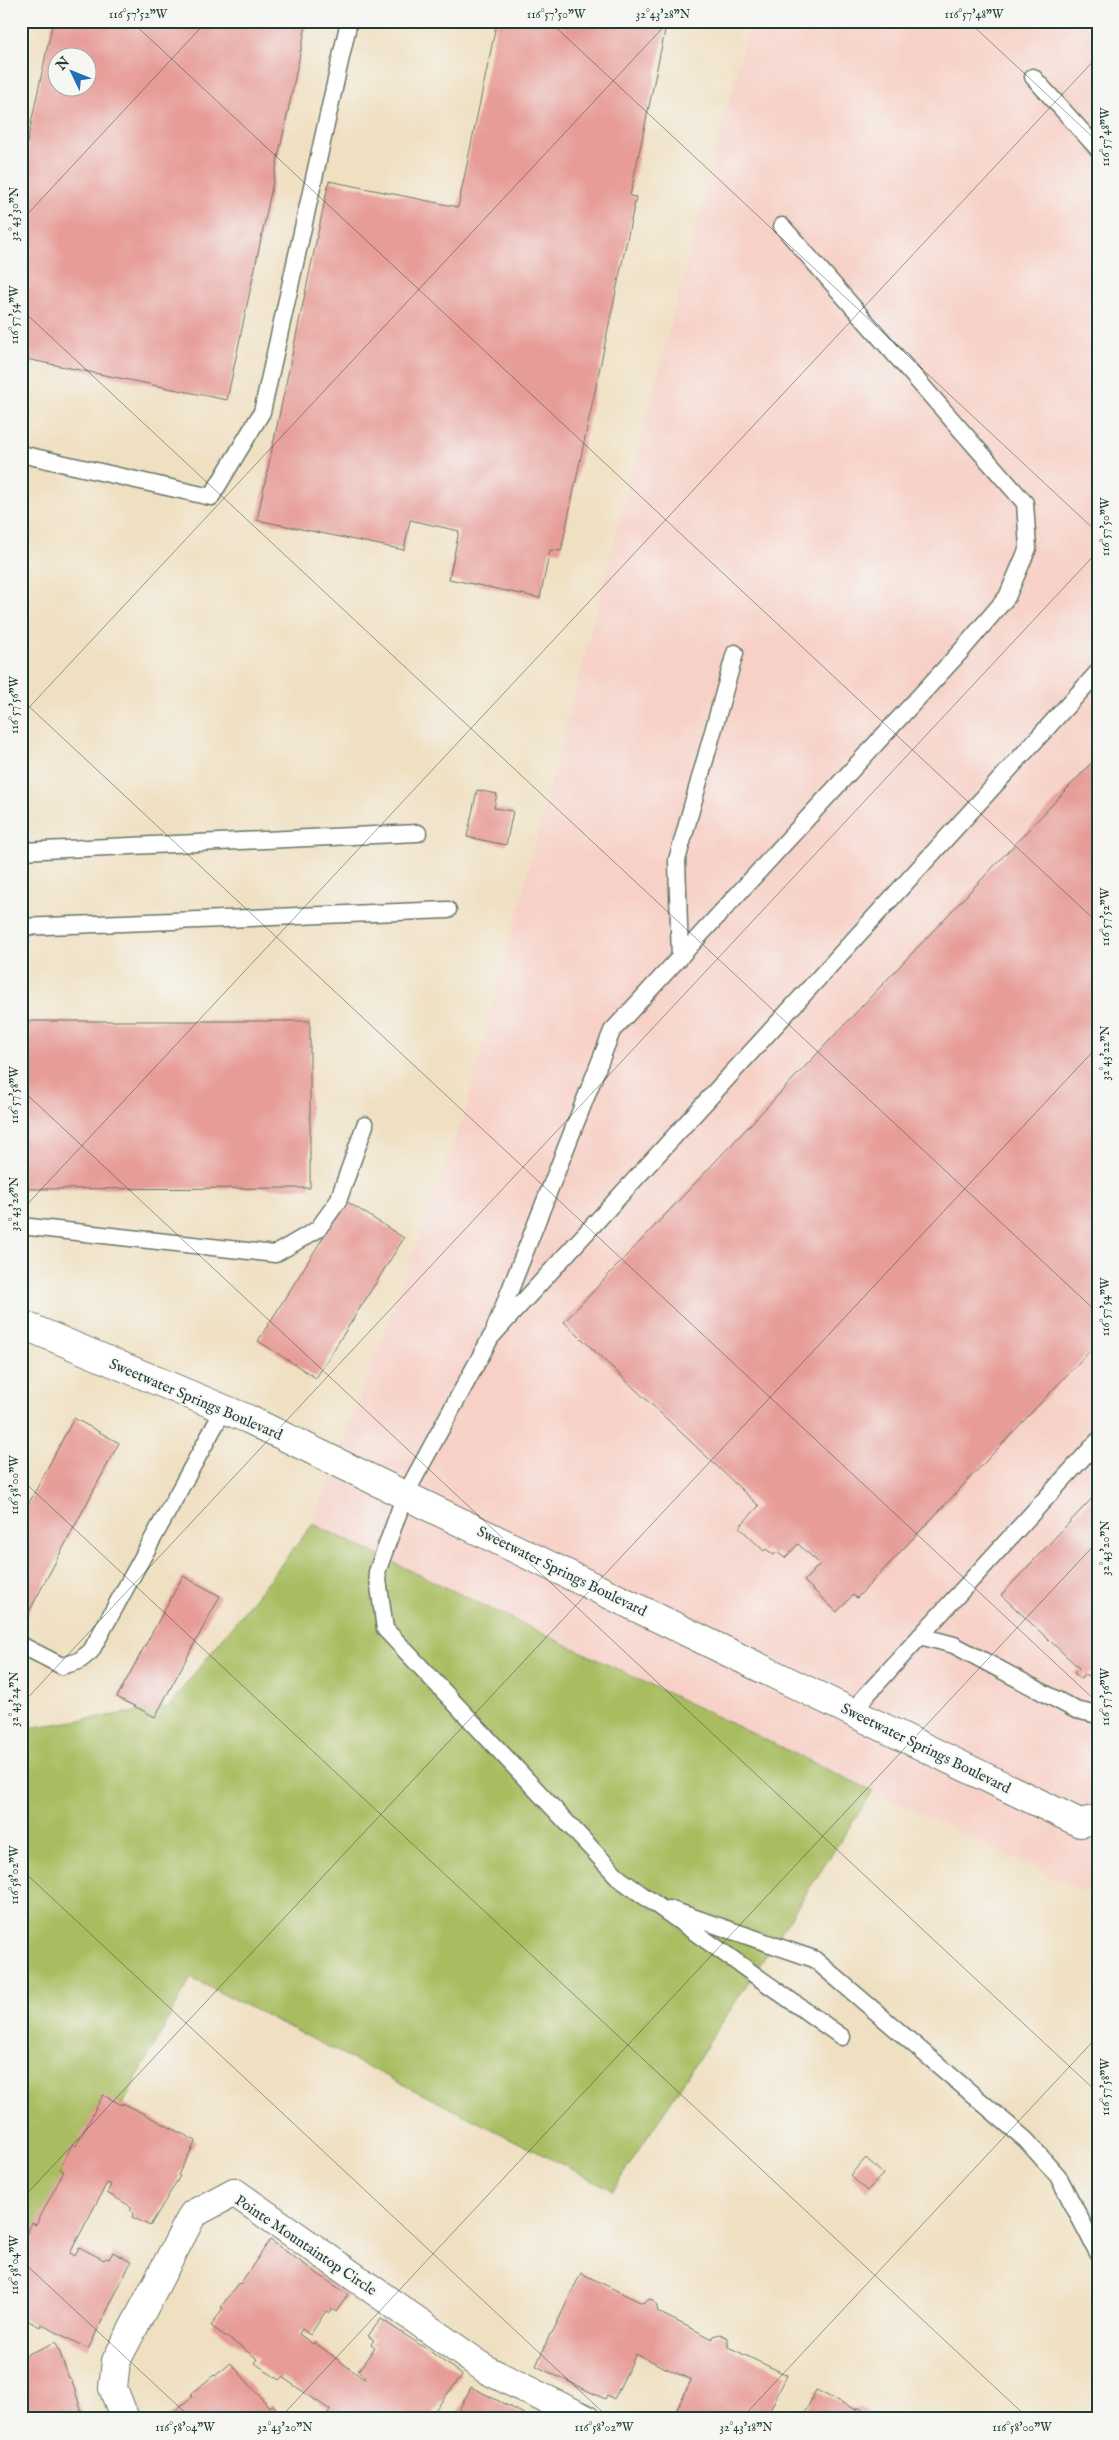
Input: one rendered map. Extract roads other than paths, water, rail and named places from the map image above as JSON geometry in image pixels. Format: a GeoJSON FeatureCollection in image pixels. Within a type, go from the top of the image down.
{"type":"FeatureCollection","features":[{"type":"Feature","properties":{"kind":"street","name":"Sweetwater Springs Boulevard"},"geometry":{"type":"LineString","coordinates":[[21,1324],[224,1409],[852,1711],[1080,1823],[1098,1819]]}},
{"type":"Feature","properties":{"kind":"street","name":"Pointe Mountaintop Circle"},"geometry":{"type":"LineString","coordinates":[[125,2419],[113,2388],[116,2361],[193,2214],[234,2192],[487,2370],[586,2419]]}},
{"type":"Feature","properties":{"kind":"lane"},"geometry":{"type":"LineString","coordinates":[[21,454],[211,497],[262,412],[349,21]]}},
{"type":"Feature","properties":{"kind":"lane"},"geometry":{"type":"LineString","coordinates":[[1033,77],[1098,149]]}},
{"type":"Feature","properties":{"kind":"lane"},"geometry":{"type":"LineString","coordinates":[[782,226],[1025,503],[1028,548],[1008,597],[961,651],[612,1031],[491,1337],[405,1495],[377,1572],[385,1629],[620,1879],[842,2038]]}},
{"type":"Feature","properties":{"kind":"lane"},"geometry":{"type":"LineString","coordinates":[[680,958],[677,860],[735,653]]}},
{"type":"Feature","properties":{"kind":"lane"},"geometry":{"type":"LineString","coordinates":[[491,1337],[1098,672]]}},
{"type":"Feature","properties":{"kind":"lane"},"geometry":{"type":"LineString","coordinates":[[21,851],[418,833]]}},
{"type":"Feature","properties":{"kind":"lane"},"geometry":{"type":"LineString","coordinates":[[21,927],[448,910]]}},
{"type":"Feature","properties":{"kind":"lane"},"geometry":{"type":"LineString","coordinates":[[21,1226],[275,1254],[318,1229],[338,1201],[365,1125]]}},
{"type":"Feature","properties":{"kind":"lane"},"geometry":{"type":"LineString","coordinates":[[23,1648],[62,1666],[79,1661],[91,1651],[224,1409]]}},
{"type":"Feature","properties":{"kind":"lane"},"geometry":{"type":"LineString","coordinates":[[852,1711],[1098,1441]]}},
{"type":"Feature","properties":{"kind":"lane"},"geometry":{"type":"LineString","coordinates":[[920,1636],[954,1645],[1076,1710],[1098,1715]]}},
{"type":"Feature","properties":{"kind":"lane"},"geometry":{"type":"LineString","coordinates":[[650,1902],[814,1959],[1026,2140],[1058,2176],[1098,2253]]}}]}
